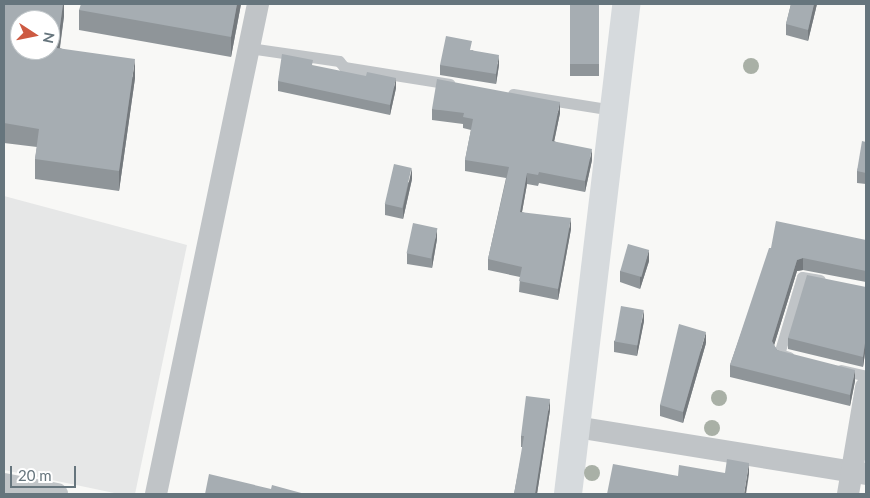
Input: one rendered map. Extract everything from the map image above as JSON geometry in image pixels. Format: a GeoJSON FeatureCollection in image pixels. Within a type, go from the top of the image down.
{"type":"FeatureCollection","features":[{"type":"Feature","properties":{"kind":"street"},"geometry":{"type":"LineString","coordinates":[[156,494],[258,4]]}},
{"type":"Feature","properties":{"kind":"street"},"geometry":{"type":"LineString","coordinates":[[568,494],[615,110],[626,4]]}},
{"type":"Feature","properties":{"kind":"street"},"geometry":{"type":"LineString","coordinates":[[848,494],[859,473],[866,388]]}},
{"type":"Feature","properties":{"kind":"street"},"geometry":{"type":"LineString","coordinates":[[576,427],[859,473]]}},
{"type":"Feature","properties":{"kind":"street"},"geometry":{"type":"LineString","coordinates":[[4,484],[56,494]]}},
{"type":"Feature","properties":{"kind":"lane"},"geometry":{"type":"LineString","coordinates":[[249,48],[339,61],[344,67],[460,85]]}},
{"type":"Feature","properties":{"kind":"lane"},"geometry":{"type":"LineString","coordinates":[[499,92],[615,110]]}},
{"type":"Feature","properties":{"kind":"lane"},"geometry":{"type":"LineString","coordinates":[[799,359],[779,354],[802,277],[830,282]]}},
{"type":"Feature","properties":{"kind":"lane"},"geometry":{"type":"LineString","coordinates":[[828,366],[866,376]]}},
{"type":"Feature","properties":{"kind":"shaded area"},"geometry":{"type":"Polygon","coordinates":[[[4,196],[187,245],[135,494],[119,494],[4,470],[4,196]]]}},
{"type":"Feature","properties":{"kind":"building"},"geometry":{"type":"Polygon","coordinates":[[[4,4],[63,4],[60,26],[60,10],[10,10],[10,60],[60,60],[60,48],[135,59],[119,171],[35,159],[39,129],[4,123],[4,4]]]}},
{"type":"Feature","properties":{"kind":"building"},"geometry":{"type":"Polygon","coordinates":[[[81,4],[237,4],[231,37],[79,10],[81,4]]]}},
{"type":"Feature","properties":{"kind":"building"},"geometry":{"type":"Polygon","coordinates":[[[570,4],[599,4],[599,64],[570,64],[570,4]]]}},
{"type":"Feature","properties":{"kind":"building"},"geometry":{"type":"Polygon","coordinates":[[[791,4],[814,4],[808,30],[786,24],[791,4]]]}},
{"type":"Feature","properties":{"kind":"building"},"geometry":{"type":"Polygon","coordinates":[[[446,36],[472,41],[470,50],[499,55],[496,74],[440,65],[446,36]]]}},
{"type":"Feature","properties":{"kind":"building"},"geometry":{"type":"Polygon","coordinates":[[[282,54],[313,60],[312,65],[366,76],[367,72],[396,78],[390,105],[278,81],[282,54]]]}},
{"type":"Feature","properties":{"kind":"building"},"geometry":{"type":"Polygon","coordinates":[[[437,79],[560,102],[552,141],[592,149],[585,181],[539,172],[538,175],[527,173],[520,212],[571,218],[558,289],[519,281],[522,267],[488,259],[509,167],[465,160],[473,119],[463,117],[464,113],[432,109],[437,79]]]}},
{"type":"Feature","properties":{"kind":"building"},"geometry":{"type":"Polygon","coordinates":[[[862,141],[866,142],[866,173],[857,171],[862,141]]]}},
{"type":"Feature","properties":{"kind":"building"},"geometry":{"type":"Polygon","coordinates":[[[394,164],[412,168],[402,208],[385,204],[394,164]]]}},
{"type":"Feature","properties":{"kind":"building"},"geometry":{"type":"Polygon","coordinates":[[[776,221],[866,240],[866,271],[803,258],[797,260],[772,341],[777,350],[855,370],[850,395],[730,365],[769,248],[771,248],[776,221]]]}},
{"type":"Feature","properties":{"kind":"building"},"geometry":{"type":"Polygon","coordinates":[[[413,223],[437,228],[431,259],[407,253],[413,223]]]}},
{"type":"Feature","properties":{"kind":"building"},"geometry":{"type":"Polygon","coordinates":[[[628,244],[649,250],[641,277],[620,271],[628,244]]]}},
{"type":"Feature","properties":{"kind":"building"},"geometry":{"type":"Polygon","coordinates":[[[807,275],[866,287],[866,336],[863,357],[788,338],[807,275]]]}},
{"type":"Feature","properties":{"kind":"building"},"geometry":{"type":"Polygon","coordinates":[[[621,306],[644,310],[637,345],[615,341],[621,306]]]}},
{"type":"Feature","properties":{"kind":"building"},"geometry":{"type":"Polygon","coordinates":[[[679,324],[706,332],[683,412],[660,405],[679,324]]]}},
{"type":"Feature","properties":{"kind":"building"},"geometry":{"type":"Polygon","coordinates":[[[526,396],[550,399],[535,494],[514,494],[524,436],[521,436],[526,396]]]}},
{"type":"Feature","properties":{"kind":"building"},"geometry":{"type":"Polygon","coordinates":[[[727,459],[749,463],[744,494],[607,494],[613,464],[678,476],[679,465],[725,473],[727,459]]]}},
{"type":"Feature","properties":{"kind":"building"},"geometry":{"type":"Polygon","coordinates":[[[209,474],[271,489],[272,485],[305,494],[205,494],[209,474]]]}}]}
